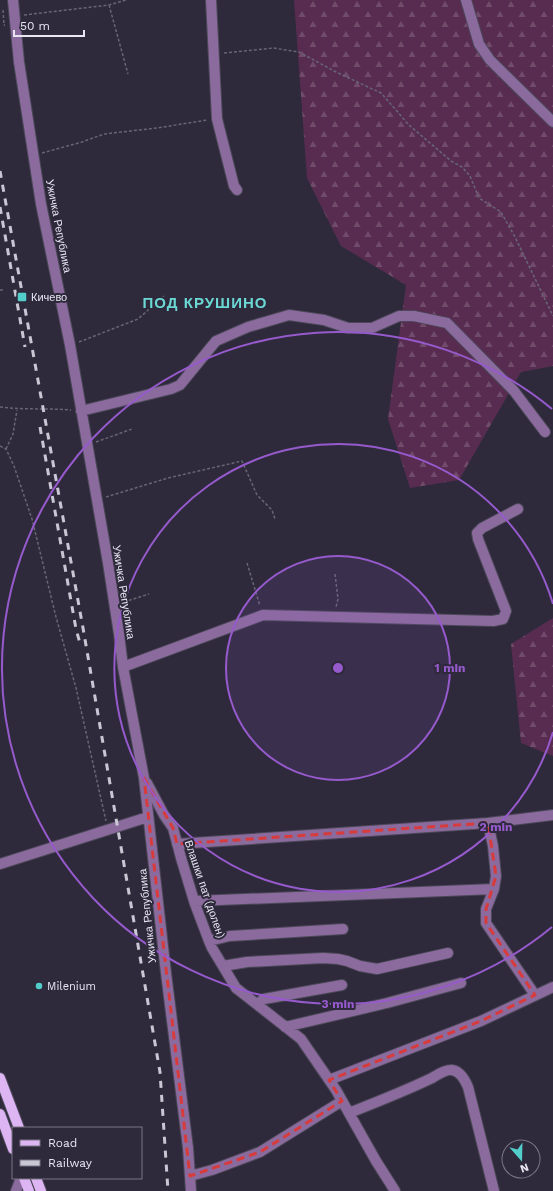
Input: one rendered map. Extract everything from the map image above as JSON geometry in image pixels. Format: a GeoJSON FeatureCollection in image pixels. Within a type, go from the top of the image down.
{"type":"FeatureCollection","features":[{"type":"Feature","properties":{"kind":"main road"},"geometry":{"type":"LineString","coordinates":[[0,1078],[19,1127]]}},
{"type":"Feature","properties":{"kind":"main road"},"geometry":{"type":"LineString","coordinates":[[0,1114],[12,1146]]}},
{"type":"Feature","properties":{"kind":"main road"},"geometry":{"type":"LineString","coordinates":[[23,1179],[28,1191]]}},
{"type":"Feature","properties":{"kind":"main road"},"geometry":{"type":"LineString","coordinates":[[36,1179],[40,1191]]}},
{"type":"Feature","properties":{"kind":"street","name":"Ужичка Република"},"geometry":{"type":"LineString","coordinates":[[13,0],[19,62],[41,204],[70,345],[114,605],[122,667],[144,778],[188,1148],[191,1191]]}},
{"type":"Feature","properties":{"kind":"street"},"geometry":{"type":"LineString","coordinates":[[211,0],[217,119],[234,186],[237,190]]}},
{"type":"Feature","properties":{"kind":"street"},"geometry":{"type":"LineString","coordinates":[[466,0],[479,44],[490,60],[553,122]]}},
{"type":"Feature","properties":{"kind":"street"},"geometry":{"type":"LineString","coordinates":[[81,411],[171,389],[180,385],[216,341],[248,327],[289,315],[324,320],[348,328],[372,328],[399,316],[414,316],[448,323],[514,391],[545,432]]}},
{"type":"Feature","properties":{"kind":"street"},"geometry":{"type":"LineString","coordinates":[[122,667],[263,615],[493,621],[503,619],[506,611],[477,533],[482,528],[518,509]]}},
{"type":"Feature","properties":{"kind":"street","name":"Влашки пат (долен)"},"geometry":{"type":"LineString","coordinates":[[144,778],[173,828],[194,901],[209,940],[236,988],[300,1039],[342,1101],[394,1191]]}},
{"type":"Feature","properties":{"kind":"street"},"geometry":{"type":"LineString","coordinates":[[177,844],[488,823],[553,815]]}},
{"type":"Feature","properties":{"kind":"street"},"geometry":{"type":"LineString","coordinates":[[0,864],[148,817]]}},
{"type":"Feature","properties":{"kind":"street"},"geometry":{"type":"LineString","coordinates":[[488,823],[493,846],[496,876],[494,889],[486,910],[486,924],[535,995]]}},
{"type":"Feature","properties":{"kind":"street"},"geometry":{"type":"LineString","coordinates":[[194,901],[494,889]]}},
{"type":"Feature","properties":{"kind":"street"},"geometry":{"type":"LineString","coordinates":[[209,940],[230,936],[343,929]]}},
{"type":"Feature","properties":{"kind":"street"},"geometry":{"type":"LineString","coordinates":[[223,966],[247,962],[323,958],[338,959],[360,966],[377,969],[448,953]]}},
{"type":"Feature","properties":{"kind":"street"},"geometry":{"type":"LineString","coordinates":[[285,1027],[387,1003],[461,983]]}},
{"type":"Feature","properties":{"kind":"street"},"geometry":{"type":"LineString","coordinates":[[257,1004],[264,999],[342,985]]}},
{"type":"Feature","properties":{"kind":"street"},"geometry":{"type":"LineString","coordinates":[[329,1080],[481,1021],[553,987]]}},
{"type":"Feature","properties":{"kind":"street"},"geometry":{"type":"LineString","coordinates":[[349,1113],[399,1093],[443,1072],[452,1070],[457,1072],[463,1077],[468,1087],[494,1191]]}},
{"type":"Feature","properties":{"kind":"street"},"geometry":{"type":"LineString","coordinates":[[190,1176],[212,1170],[260,1152],[342,1101]]}},
{"type":"Feature","properties":{"kind":"street"},"geometry":{"type":"LineString","coordinates":[[16,1191],[22,1179]]}},
{"type":"Feature","properties":{"kind":"path"},"geometry":{"type":"LineString","coordinates":[[14,16],[109,5],[126,0]]}},
{"type":"Feature","properties":{"kind":"path"},"geometry":{"type":"LineString","coordinates":[[109,5],[128,74]]}},
{"type":"Feature","properties":{"kind":"path"},"geometry":{"type":"LineString","coordinates":[[214,54],[273,48],[299,52],[336,72],[381,93],[409,125],[451,161],[462,167],[470,176],[479,198],[501,212],[515,237],[553,316]]}},
{"type":"Feature","properties":{"kind":"path"},"geometry":{"type":"LineString","coordinates":[[34,155],[82,142],[104,134],[217,119]]}},
{"type":"Feature","properties":{"kind":"path"},"geometry":{"type":"LineString","coordinates":[[70,345],[138,319],[165,295]]}},
{"type":"Feature","properties":{"kind":"path"},"geometry":{"type":"LineString","coordinates":[[0,407],[17,410],[50,408],[81,411]]}},
{"type":"Feature","properties":{"kind":"path"},"geometry":{"type":"LineString","coordinates":[[6,449],[13,434],[17,410]]}},
{"type":"Feature","properties":{"kind":"path"},"geometry":{"type":"LineString","coordinates":[[87,445],[132,429]]}},
{"type":"Feature","properties":{"kind":"path"},"geometry":{"type":"LineString","coordinates":[[0,446],[6,449],[14,466],[32,519],[56,617],[76,688],[108,830]]}},
{"type":"Feature","properties":{"kind":"path"},"geometry":{"type":"LineString","coordinates":[[97,500],[168,478],[242,461],[257,494],[272,510],[276,519]]}},
{"type":"Feature","properties":{"kind":"path"},"geometry":{"type":"LineString","coordinates":[[247,563],[263,615]]}},
{"type":"Feature","properties":{"kind":"path"},"geometry":{"type":"LineString","coordinates":[[333,617],[338,599],[335,574]]}},
{"type":"Feature","properties":{"kind":"path"},"geometry":{"type":"LineString","coordinates":[[114,605],[149,594]]}},
{"type":"Feature","properties":{"kind":"highlighted area"},"geometry":{"type":"Polygon","coordinates":[[[144,778],[173,828],[177,844],[488,823],[496,876],[486,909],[486,923],[535,995],[481,1021],[329,1080],[342,1101],[260,1152],[190,1176],[144,778]]]}},
{"type":"Feature","properties":{"kind":"green space"},"geometry":{"type":"Polygon","coordinates":[[[294,0],[553,0],[553,366],[521,372],[459,480],[410,488],[388,419],[406,285],[341,246],[307,178],[294,0]]]}},
{"type":"Feature","properties":{"kind":"green space"},"geometry":{"type":"Polygon","coordinates":[[[553,618],[553,756],[521,743],[511,644],[553,618]]]}},
{"type":"Feature","properties":{"kind":"railway"},"geometry":{"type":"LineString","coordinates":[[0,171],[83,628],[160,1072],[168,1191]]}},
{"type":"Feature","properties":{"kind":"railway"},"geometry":{"type":"LineString","coordinates":[[0,207],[25,347]]}},
{"type":"Feature","properties":{"kind":"railway"},"geometry":{"type":"LineString","coordinates":[[40,427],[76,629],[81,647]]}},
{"type":"Feature","properties":{"kind":"place","name":"Кичево"},"geometry":{"type":"Point","coordinates":[22,297]}},
{"type":"Feature","properties":{"kind":"place","name":"Milenium"},"geometry":{"type":"Point","coordinates":[39,986]}},
{"type":"Feature","properties":{"kind":"district","name":"ПОД КРУШИНО"},"geometry":{"type":"Point","coordinates":[205,303]}}]}
